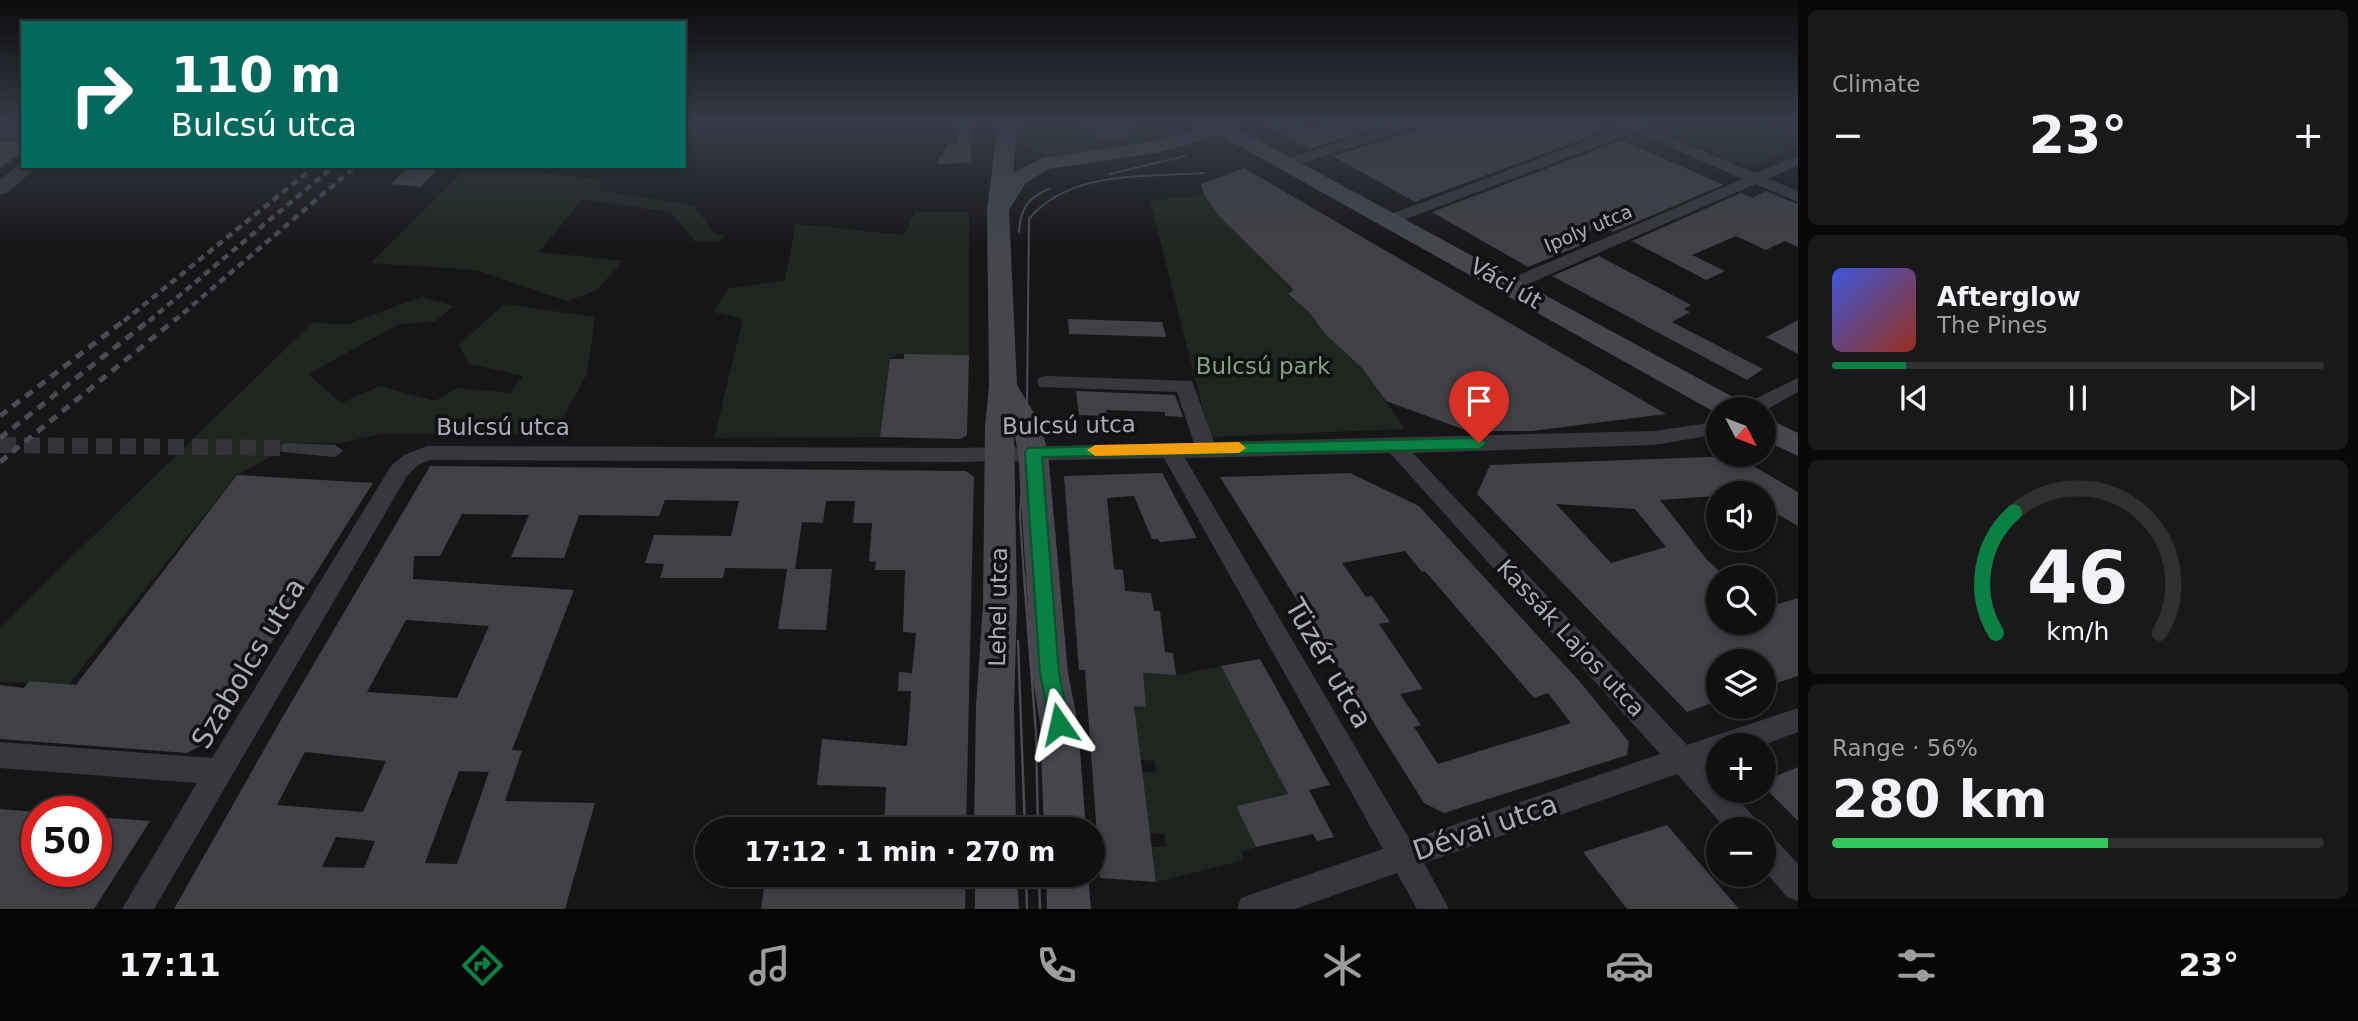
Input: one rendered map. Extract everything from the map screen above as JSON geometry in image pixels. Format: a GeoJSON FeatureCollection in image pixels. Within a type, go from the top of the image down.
{"type":"FeatureCollection","features":[{"type":"Feature","properties":{"kind":"main road","name":"Lehel utca"},"geometry":{"type":"LineString","coordinates":[[996,817],[995,707],[1000,604],[1003,385],[998,211],[1004,165]]}},
{"type":"Feature","properties":{"kind":"main road"},"geometry":{"type":"LineString","coordinates":[[998,211],[1017,180],[1041,165]]}},
{"type":"Feature","properties":{"kind":"main road","name":"Váci út"},"geometry":{"type":"LineString","coordinates":[[1291,165],[1711,397]]}},
{"type":"Feature","properties":{"kind":"main road","name":"Lehel utca"},"geometry":{"type":"LineString","coordinates":[[1003,385],[1023,417],[1033,452],[1049,673],[1059,724],[1064,817]]}},
{"type":"Feature","properties":{"kind":"main road"},"geometry":{"type":"LineString","coordinates":[[1776,434],[1798,446]]}},
{"type":"Feature","properties":{"kind":"main road"},"geometry":{"type":"LineString","coordinates":[[996,887],[997,909]]}},
{"type":"Feature","properties":{"kind":"main road"},"geometry":{"type":"LineString","coordinates":[[1068,887],[1069,909]]}},
{"type":"Feature","properties":{"kind":"street"},"geometry":{"type":"LineString","coordinates":[[1392,219],[1528,165]]}},
{"type":"Feature","properties":{"kind":"street"},"geometry":{"type":"LineString","coordinates":[[1725,165],[1798,197]]}},
{"type":"Feature","properties":{"kind":"street","name":"Ipoly utca"},"geometry":{"type":"LineString","coordinates":[[1511,285],[1785,165]]}},
{"type":"Feature","properties":{"kind":"street"},"geometry":{"type":"LineString","coordinates":[[0,189],[26,168]]}},
{"type":"Feature","properties":{"kind":"street"},"geometry":{"type":"LineString","coordinates":[[1047,382],[1185,386],[1206,448]]}},
{"type":"Feature","properties":{"kind":"street"},"geometry":{"type":"LineString","coordinates":[[1774,397],[1798,384]]}},
{"type":"Feature","properties":{"kind":"street","name":"Bulcsú utca"},"geometry":{"type":"LineString","coordinates":[[419,455],[435,451],[959,455],[1654,438],[1706,430]]}},
{"type":"Feature","properties":{"kind":"street","name":"Kassák Lajos utca"},"geometry":{"type":"LineString","coordinates":[[1395,446],[1735,817]]}},
{"type":"Feature","properties":{"kind":"street"},"geometry":{"type":"LineString","coordinates":[[288,448],[335,451]]}},
{"type":"Feature","properties":{"kind":"street","name":"Tüzér utca"},"geometry":{"type":"LineString","coordinates":[[1169,449],[1434,909]]}},
{"type":"Feature","properties":{"kind":"street","name":"Szabolcs utca"},"geometry":{"type":"LineString","coordinates":[[137,909],[399,471],[419,455]]}},
{"type":"Feature","properties":{"kind":"street"},"geometry":{"type":"LineString","coordinates":[[1761,733],[1798,720]]}},
{"type":"Feature","properties":{"kind":"street","name":"Dévai utca"},"geometry":{"type":"LineString","coordinates":[[1252,909],[1706,751]]}},
{"type":"Feature","properties":{"kind":"street"},"geometry":{"type":"LineString","coordinates":[[0,755],[219,772]]}},
{"type":"Feature","properties":{"kind":"street"},"geometry":{"type":"LineString","coordinates":[[1776,861],[1798,886]]}},
{"type":"Feature","properties":{"kind":"green space"},"geometry":{"type":"Polygon","coordinates":[[[467,168],[600,179],[599,190],[695,206],[713,233],[725,236],[719,242],[696,242],[670,212],[582,199],[539,252],[624,261],[595,291],[567,301],[476,270],[371,263],[467,168]]]}},
{"type":"Feature","properties":{"kind":"green space","name":"Bulcsú park"},"geometry":{"type":"Polygon","coordinates":[[[1204,195],[1220,217],[1294,290],[1288,295],[1310,313],[1325,334],[1362,368],[1405,429],[1210,437],[1150,201],[1204,195]]]}},
{"type":"Feature","properties":{"kind":"green space"},"geometry":{"type":"Polygon","coordinates":[[[915,212],[969,212],[969,355],[899,354],[890,358],[880,437],[714,438],[743,319],[714,312],[727,289],[785,280],[796,224],[904,235],[915,212]]]}},
{"type":"Feature","properties":{"kind":"green space"},"geometry":{"type":"Polygon","coordinates":[[[422,297],[453,306],[436,321],[397,325],[308,374],[341,403],[380,386],[435,401],[457,388],[511,393],[523,376],[469,364],[459,345],[504,304],[595,317],[587,374],[554,434],[381,434],[341,443],[292,443],[288,448],[237,475],[69,684],[0,682],[0,627],[312,323],[347,324],[422,297]]]}},
{"type":"Feature","properties":{"kind":"green space"},"geometry":{"type":"Polygon","coordinates":[[[1221,666],[1288,794],[1236,806],[1256,847],[1241,852],[1244,860],[1156,882],[1152,847],[1166,847],[1164,834],[1149,833],[1142,772],[1156,772],[1155,761],[1140,760],[1134,706],[1146,706],[1145,698],[1134,697],[1131,673],[1176,675],[1221,666]]]}},
{"type":"Feature","properties":{"kind":"building"},"geometry":{"type":"Polygon","coordinates":[[[1350,165],[1512,165],[1415,202],[1350,165]]]}},
{"type":"Feature","properties":{"kind":"building"},"geometry":{"type":"Polygon","coordinates":[[[1555,165],[1679,165],[1723,185],[1613,232],[1594,222],[1582,245],[1528,267],[1432,212],[1555,165]]]}},
{"type":"Feature","properties":{"kind":"building"},"geometry":{"type":"Polygon","coordinates":[[[408,168],[439,168],[420,187],[391,184],[408,168]]]}},
{"type":"Feature","properties":{"kind":"building"},"geometry":{"type":"Polygon","coordinates":[[[1244,168],[1666,414],[1532,431],[1468,431],[1386,401],[1362,368],[1325,334],[1310,313],[1288,294],[1294,290],[1220,217],[1204,195],[1201,184],[1244,168]]]}},
{"type":"Feature","properties":{"kind":"building"},"geometry":{"type":"Polygon","coordinates":[[[1766,191],[1798,204],[1798,247],[1785,241],[1766,250],[1736,236],[1692,255],[1725,271],[1706,280],[1632,241],[1741,193],[1752,198],[1766,191]]]}},
{"type":"Feature","properties":{"kind":"building"},"geometry":{"type":"Polygon","coordinates":[[[1599,256],[1691,305],[1684,309],[1690,312],[1672,322],[1763,369],[1747,380],[1552,276],[1599,256]]]}},
{"type":"Feature","properties":{"kind":"building"},"geometry":{"type":"Polygon","coordinates":[[[1068,319],[1162,322],[1166,337],[1069,334],[1068,319]]]}},
{"type":"Feature","properties":{"kind":"building"},"geometry":{"type":"Polygon","coordinates":[[[1798,320],[1798,354],[1766,337],[1798,320]]]}},
{"type":"Feature","properties":{"kind":"building"},"geometry":{"type":"Polygon","coordinates":[[[904,354],[969,355],[967,435],[961,439],[880,437],[890,359],[904,359],[904,354]]]}},
{"type":"Feature","properties":{"kind":"building"},"geometry":{"type":"Polygon","coordinates":[[[1076,391],[1175,395],[1183,417],[1165,416],[1165,412],[1106,410],[1107,416],[1079,415],[1076,391]]]}},
{"type":"Feature","properties":{"kind":"building"},"geometry":{"type":"Polygon","coordinates":[[[1706,457],[1706,467],[1755,467],[1798,492],[1798,526],[1776,513],[1776,481],[1706,481],[1706,497],[1660,500],[1712,565],[1706,565],[1706,635],[1776,635],[1776,604],[1798,598],[1798,676],[1776,683],[1776,649],[1706,649],[1706,705],[1687,712],[1477,494],[1490,465],[1706,457]],[[1556,504],[1611,563],[1666,547],[1635,509],[1556,504]]]}},
{"type":"Feature","properties":{"kind":"building"},"geometry":{"type":"Polygon","coordinates":[[[430,466],[966,471],[974,477],[966,817],[885,817],[886,787],[817,785],[822,739],[907,746],[911,691],[898,691],[899,672],[912,673],[916,633],[903,632],[905,570],[875,570],[876,562],[869,561],[872,523],[853,523],[855,501],[826,501],[823,523],[802,522],[795,569],[725,568],[723,578],[660,578],[664,564],[645,563],[654,535],[731,536],[739,501],[665,500],[659,516],[579,515],[564,558],[511,557],[529,515],[462,514],[440,556],[414,556],[413,579],[574,590],[512,750],[522,751],[505,801],[595,803],[565,909],[174,909],[430,466]],[[406,620],[367,692],[457,698],[489,626],[406,620]],[[305,752],[277,805],[363,812],[386,761],[305,752]],[[459,771],[425,863],[457,864],[489,772],[459,771]],[[336,837],[322,867],[364,868],[375,841],[336,837]]]}},
{"type":"Feature","properties":{"kind":"building"},"geometry":{"type":"Polygon","coordinates":[[[1162,473],[1197,538],[1160,542],[1158,539],[1152,539],[1134,496],[1107,498],[1114,569],[1123,570],[1125,591],[1151,593],[1154,611],[1160,611],[1165,652],[1173,653],[1176,675],[1143,673],[1146,707],[1134,706],[1156,882],[1105,878],[1105,817],[1096,817],[1085,670],[1079,670],[1064,476],[1162,473]]]}},
{"type":"Feature","properties":{"kind":"building"},"geometry":{"type":"Polygon","coordinates":[[[1350,473],[1419,506],[1581,683],[1629,742],[1627,755],[1444,813],[1424,803],[1220,477],[1350,473]],[[1405,551],[1342,563],[1366,597],[1372,596],[1390,622],[1379,624],[1423,689],[1400,694],[1421,725],[1414,727],[1438,764],[1571,723],[1548,693],[1534,698],[1425,571],[1422,572],[1405,551]]]}},
{"type":"Feature","properties":{"kind":"building"},"geometry":{"type":"Polygon","coordinates":[[[237,475],[373,483],[209,741],[187,753],[0,739],[0,685],[24,688],[29,681],[76,685],[237,475]]]}},
{"type":"Feature","properties":{"kind":"building"},"geometry":{"type":"Polygon","coordinates":[[[787,569],[832,569],[826,630],[778,629],[787,569]]]}},
{"type":"Feature","properties":{"kind":"building"},"geometry":{"type":"Polygon","coordinates":[[[1260,659],[1330,785],[1309,790],[1334,837],[1317,841],[1313,834],[1256,847],[1236,806],[1288,794],[1221,666],[1260,659]]]}},
{"type":"Feature","properties":{"kind":"building"},"geometry":{"type":"Polygon","coordinates":[[[1798,767],[1798,821],[1776,799],[1776,776],[1798,767]]]}},
{"type":"Feature","properties":{"kind":"building"},"geometry":{"type":"Polygon","coordinates":[[[0,809],[21,811],[21,887],[108,887],[94,909],[0,909],[0,809]]]}},
{"type":"Feature","properties":{"kind":"building"},"geometry":{"type":"Polygon","coordinates":[[[112,818],[150,821],[112,881],[112,818]]]}},
{"type":"Feature","properties":{"kind":"building"},"geometry":{"type":"Polygon","coordinates":[[[1667,825],[1706,870],[1706,887],[1720,887],[1739,909],[1627,909],[1583,852],[1667,825]]]}},
{"type":"Feature","properties":{"kind":"building"},"geometry":{"type":"Polygon","coordinates":[[[764,887],[966,887],[965,909],[761,909],[764,887]]]}},
{"type":"Feature","properties":{"kind":"tunnel"},"geometry":{"type":"LineString","coordinates":[[0,445],[288,448]]}},
{"type":"Feature","properties":{"kind":"tram line"},"geometry":{"type":"LineString","coordinates":[[1110,174],[1146,165]]}},
{"type":"Feature","properties":{"kind":"tram line"},"geometry":{"type":"LineString","coordinates":[[1024,577],[1020,516],[1027,403],[1029,219],[1046,203],[1087,184],[1134,176],[1204,173]]}},
{"type":"Feature","properties":{"kind":"tram line"},"geometry":{"type":"LineString","coordinates":[[1019,232],[1026,205],[1049,189]]}},
{"type":"Feature","properties":{"kind":"tram line"},"geometry":{"type":"LineString","coordinates":[[1024,575],[1036,733],[1038,817]]}},
{"type":"Feature","properties":{"kind":"tram line"},"geometry":{"type":"LineString","coordinates":[[1018,641],[1025,817]]}},
{"type":"Feature","properties":{"kind":"tram line"},"geometry":{"type":"LineString","coordinates":[[1026,887],[1027,909]]}},
{"type":"Feature","properties":{"kind":"tram line"},"geometry":{"type":"LineString","coordinates":[[1039,887],[1040,909]]}},
{"type":"Feature","properties":{"kind":"railway"},"geometry":{"type":"LineString","coordinates":[[124,321],[313,168]]}},
{"type":"Feature","properties":{"kind":"railway"},"geometry":{"type":"LineString","coordinates":[[149,321],[332,168]]}},
{"type":"Feature","properties":{"kind":"railway"},"geometry":{"type":"LineString","coordinates":[[174,321],[354,168]]}},
{"type":"Feature","properties":{"kind":"railway"},"geometry":{"type":"LineString","coordinates":[[0,416],[126,319]]}},
{"type":"Feature","properties":{"kind":"railway"},"geometry":{"type":"LineString","coordinates":[[0,438],[151,319]]}},
{"type":"Feature","properties":{"kind":"railway"},"geometry":{"type":"LineString","coordinates":[[0,462],[176,319]]}},
{"type":"Feature","properties":{"kind":"slow traffic"},"geometry":{"type":"LineString","coordinates":[[1095,450],[1239,448]]}},
{"type":"Feature","properties":{"kind":"route"},"geometry":{"type":"LineString","coordinates":[[1059,724],[1049,673],[1033,452],[1479,443]]}}]}
